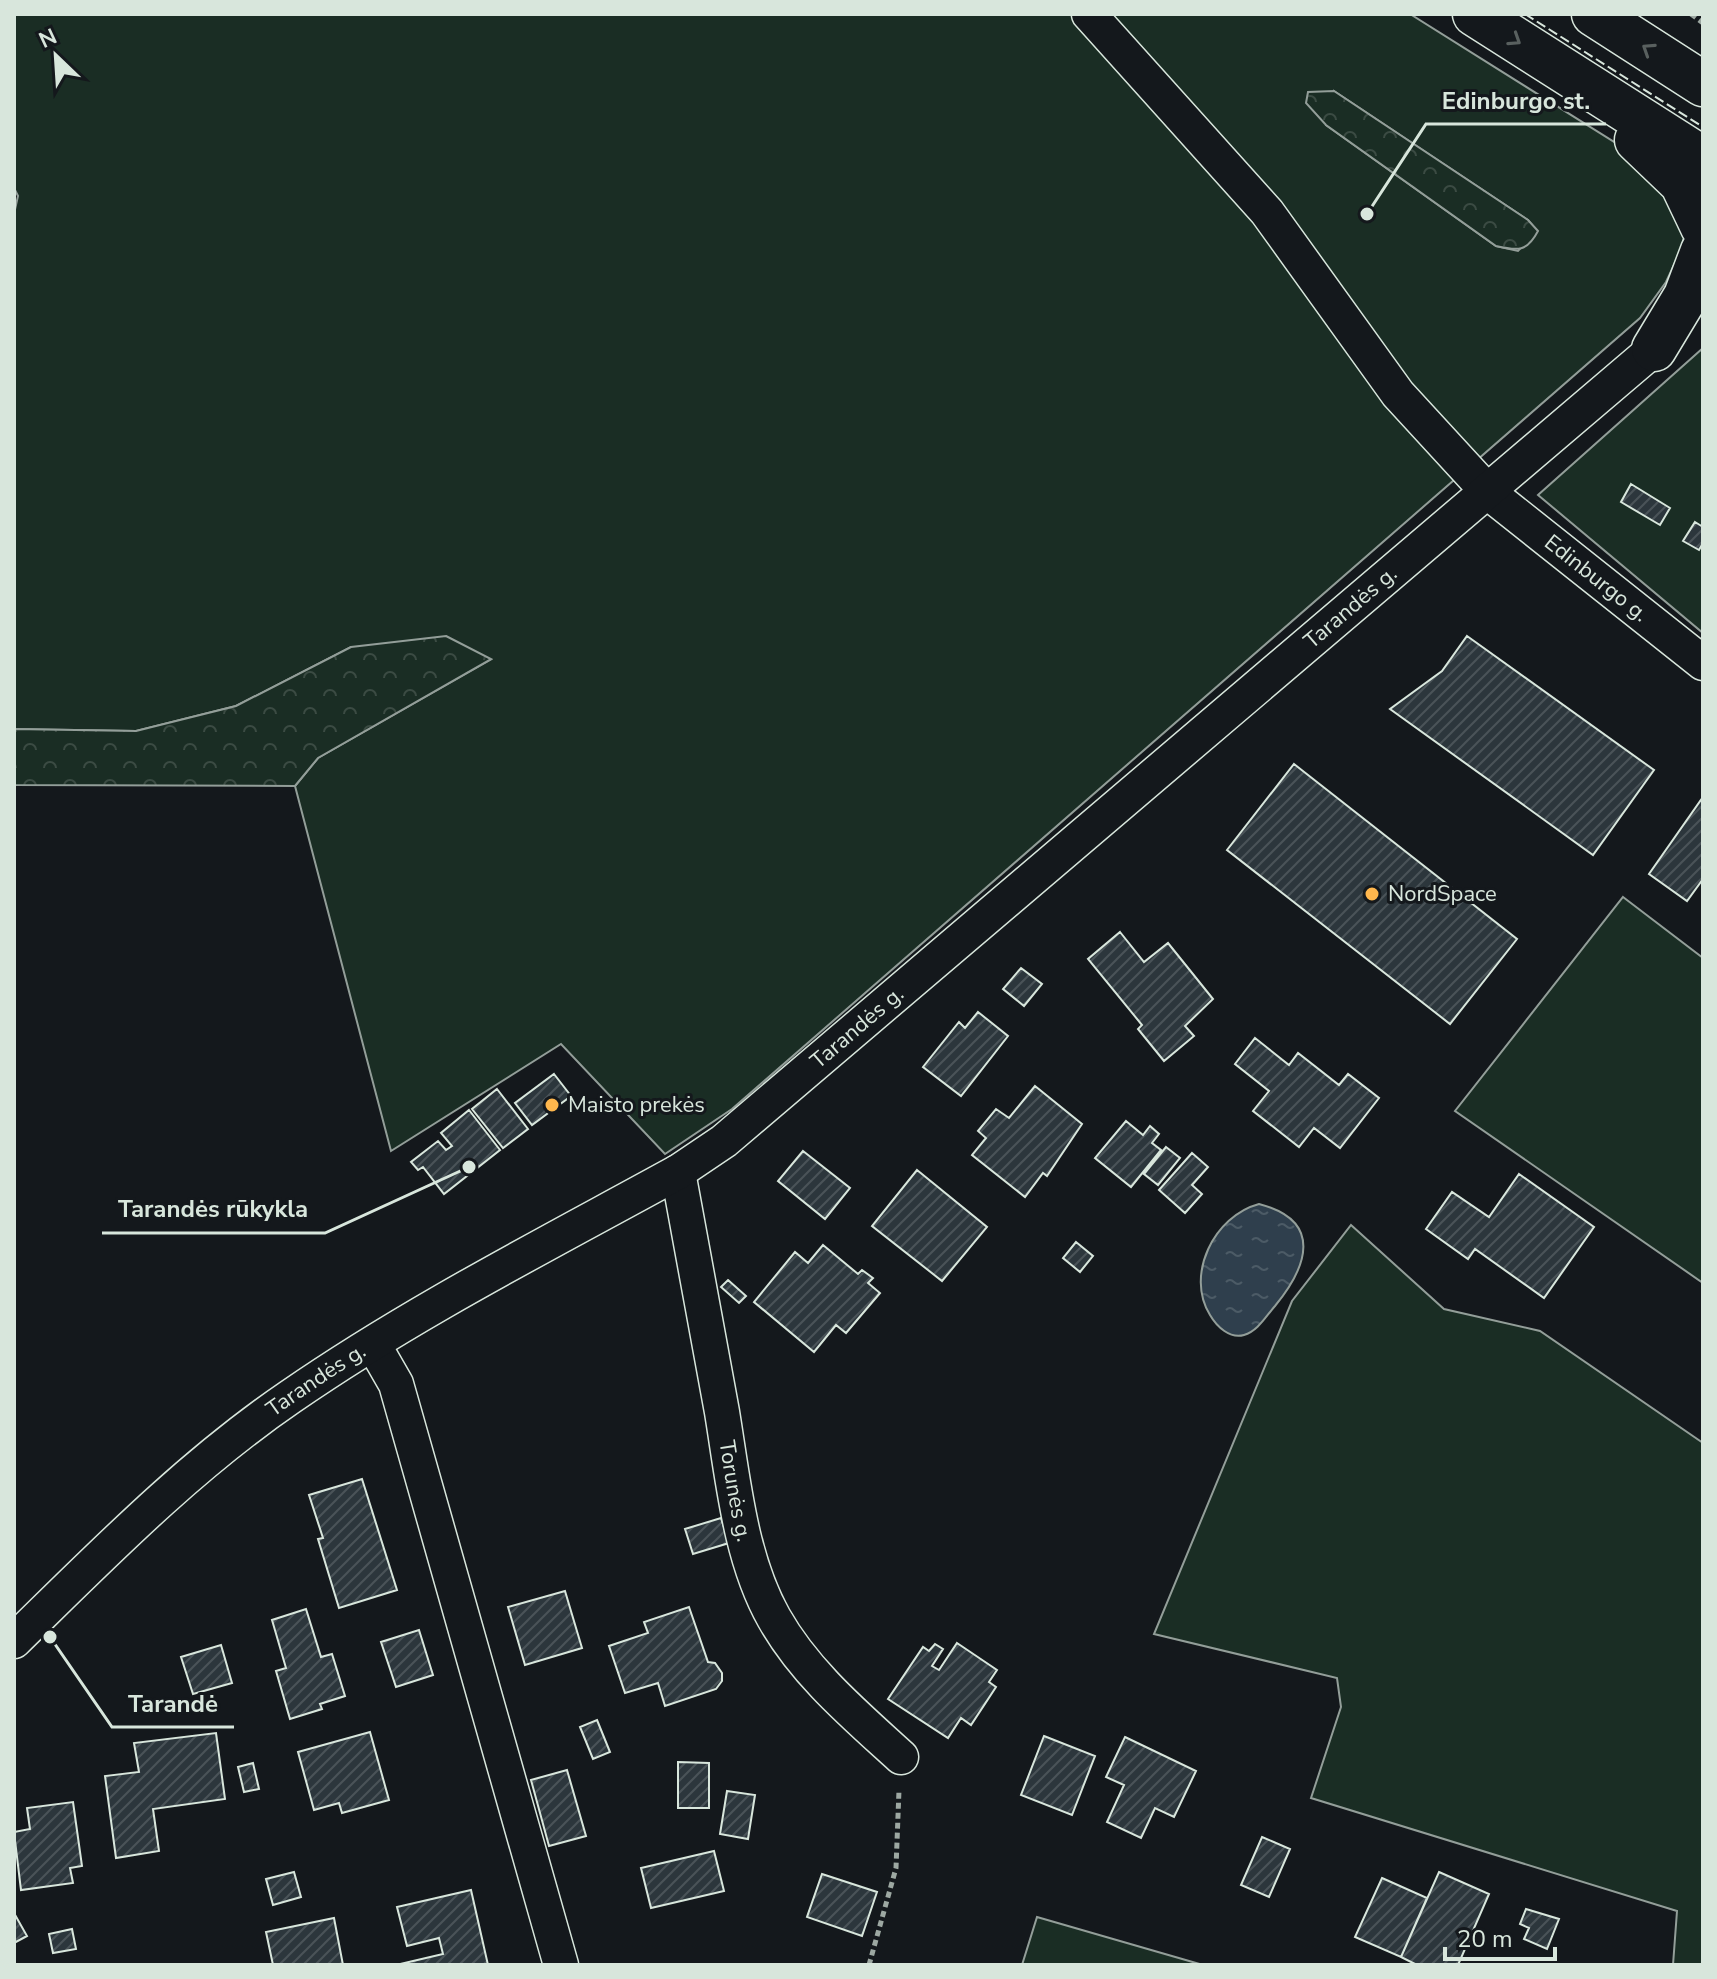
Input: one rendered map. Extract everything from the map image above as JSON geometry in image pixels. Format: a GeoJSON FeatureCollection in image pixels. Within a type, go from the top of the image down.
{"type":"FeatureCollection","features":[{"type":"Feature","properties":{"kind":"highway"},"geometry":{"type":"LineString","coordinates":[[1475,14],[1703,159]]}},
{"type":"Feature","properties":{"kind":"highway"},"geometry":{"type":"LineString","coordinates":[[1594,14],[1703,84]]}},
{"type":"Feature","properties":{"kind":"highway"},"geometry":{"type":"LineString","coordinates":[[1555,66],[1682,183],[1703,227]]}},
{"type":"Feature","properties":{"kind":"highway"},"geometry":{"type":"LineString","coordinates":[[1654,349],[1686,296],[1703,251]]}},
{"type":"Feature","properties":{"kind":"highway"},"geometry":{"type":"LineString","coordinates":[[1654,349],[1703,310]]}},
{"type":"Feature","properties":{"kind":"street","name":"Edinburgo g."},"geometry":{"type":"LineString","coordinates":[[1089,14],[1267,212],[1398,394],[1489,493],[1703,663]]}},
{"type":"Feature","properties":{"kind":"street","name":"Tarandės g."},"geometry":{"type":"LineString","coordinates":[[14,1641],[163,1497],[290,1397],[373,1344],[678,1172],[724,1141],[1489,493],[1654,349]]}},
{"type":"Feature","properties":{"kind":"street","name":"Torunės g."},"geometry":{"type":"LineString","coordinates":[[678,1172],[736,1499],[755,1572],[772,1616],[793,1648],[840,1702],[901,1757]]}},
{"type":"Feature","properties":{"kind":"street"},"geometry":{"type":"LineString","coordinates":[[373,1344],[396,1384],[561,1965]]}},
{"type":"Feature","properties":{"kind":"path"},"geometry":{"type":"LineString","coordinates":[[1691,14],[1703,23]]}},
{"type":"Feature","properties":{"kind":"path"},"geometry":{"type":"LineString","coordinates":[[869,1965],[896,1868],[901,1757]]}},
{"type":"Feature","properties":{"kind":"green space"},"geometry":{"type":"Polygon","coordinates":[[[14,14],[1410,14],[1662,172],[1687,225],[1681,250],[1666,282],[1640,318],[732,1109],[665,1154],[561,1044],[391,1151],[295,786],[318,758],[490,660],[351,647],[236,706],[136,731],[14,729],[14,214],[18,196],[14,188],[14,14]],[[1334,91],[1326,125],[1496,246],[1518,251],[1537,231],[1528,220],[1334,91]]]}},
{"type":"Feature","properties":{"kind":"green space"},"geometry":{"type":"Polygon","coordinates":[[[1334,91],[1528,220],[1538,231],[1534,238],[1521,248],[1496,246],[1326,125],[1306,103],[1308,92],[1334,91]]]}},
{"type":"Feature","properties":{"kind":"green space"},"geometry":{"type":"Polygon","coordinates":[[[1703,348],[1703,633],[1538,495],[1703,348]]]}},
{"type":"Feature","properties":{"kind":"green space"},"geometry":{"type":"Polygon","coordinates":[[[446,636],[491,659],[318,758],[295,786],[14,785],[14,729],[136,731],[236,706],[351,647],[446,636]]]}},
{"type":"Feature","properties":{"kind":"green space"},"geometry":{"type":"Polygon","coordinates":[[[1623,897],[1703,958],[1703,1283],[1455,1111],[1623,897]]]}},
{"type":"Feature","properties":{"kind":"green space"},"geometry":{"type":"Polygon","coordinates":[[[1351,1225],[1444,1309],[1540,1331],[1703,1443],[1703,1965],[1673,1965],[1677,1911],[1311,1798],[1341,1707],[1337,1678],[1154,1634],[1292,1301],[1351,1225]]]}},
{"type":"Feature","properties":{"kind":"green space"},"geometry":{"type":"Polygon","coordinates":[[[1037,1917],[1203,1965],[1022,1965],[1037,1917]]]}},
{"type":"Feature","properties":{"kind":"water"},"geometry":{"type":"Polygon","coordinates":[[[1259,1204],[1280,1212],[1293,1222],[1301,1233],[1301,1261],[1286,1291],[1261,1323],[1249,1333],[1239,1336],[1220,1328],[1210,1315],[1203,1299],[1203,1265],[1217,1234],[1243,1211],[1259,1204]]]}},
{"type":"Feature","properties":{"kind":"building"},"geometry":{"type":"Polygon","coordinates":[[[1631,484],[1670,508],[1660,525],[1621,502],[1631,484]]]}},
{"type":"Feature","properties":{"kind":"building"},"geometry":{"type":"Polygon","coordinates":[[[1695,522],[1703,527],[1703,543],[1699,550],[1683,541],[1695,522]]]}},
{"type":"Feature","properties":{"kind":"building"},"geometry":{"type":"Polygon","coordinates":[[[1467,636],[1654,770],[1593,855],[1390,709],[1442,671],[1467,636]]]}},
{"type":"Feature","properties":{"kind":"building","name":"NordSpace"},"geometry":{"type":"Polygon","coordinates":[[[1294,764],[1517,939],[1450,1024],[1227,850],[1294,764]]]}},
{"type":"Feature","properties":{"kind":"building"},"geometry":{"type":"Polygon","coordinates":[[[1703,797],[1703,879],[1687,901],[1649,874],[1703,797]]]}},
{"type":"Feature","properties":{"kind":"building"},"geometry":{"type":"Polygon","coordinates":[[[1120,932],[1144,962],[1168,943],[1213,999],[1185,1026],[1194,1036],[1164,1061],[1138,1029],[1142,1025],[1088,959],[1120,932]]]}},
{"type":"Feature","properties":{"kind":"building"},"geometry":{"type":"Polygon","coordinates":[[[1021,968],[1042,984],[1024,1006],[1003,989],[1021,968]]]}},
{"type":"Feature","properties":{"kind":"building"},"geometry":{"type":"Polygon","coordinates":[[[978,1012],[1008,1036],[961,1096],[923,1067],[959,1022],[965,1028],[978,1012]]]}},
{"type":"Feature","properties":{"kind":"building"},"geometry":{"type":"Polygon","coordinates":[[[1255,1038],[1289,1065],[1298,1053],[1339,1085],[1348,1074],[1379,1098],[1340,1148],[1314,1128],[1299,1147],[1253,1111],[1269,1091],[1235,1064],[1255,1038]]]}},
{"type":"Feature","properties":{"kind":"building"},"geometry":{"type":"Polygon","coordinates":[[[554,1074],[571,1096],[532,1125],[515,1103],[554,1074]]]}},
{"type":"Feature","properties":{"kind":"building"},"geometry":{"type":"Polygon","coordinates":[[[1035,1086],[1082,1124],[1047,1176],[1043,1173],[1025,1197],[972,1155],[986,1138],[978,1131],[996,1109],[1009,1118],[1035,1086]]]}},
{"type":"Feature","properties":{"kind":"building"},"geometry":{"type":"Polygon","coordinates":[[[497,1089],[528,1129],[503,1148],[472,1109],[497,1089]]]}},
{"type":"Feature","properties":{"kind":"building"},"geometry":{"type":"Polygon","coordinates":[[[469,1110],[500,1150],[444,1194],[423,1167],[418,1170],[411,1162],[438,1141],[446,1150],[452,1146],[441,1133],[469,1110]]]}},
{"type":"Feature","properties":{"kind":"building"},"geometry":{"type":"Polygon","coordinates":[[[1126,1121],[1143,1135],[1150,1126],[1159,1134],[1152,1143],[1161,1150],[1131,1187],[1095,1158],[1126,1121]]]}},
{"type":"Feature","properties":{"kind":"building"},"geometry":{"type":"Polygon","coordinates":[[[1166,1147],[1180,1158],[1158,1185],[1144,1174],[1166,1147]]]}},
{"type":"Feature","properties":{"kind":"building"},"geometry":{"type":"Polygon","coordinates":[[[803,1151],[850,1188],[825,1219],[778,1181],[803,1151]]]}},
{"type":"Feature","properties":{"kind":"building"},"geometry":{"type":"Polygon","coordinates":[[[1192,1153],[1208,1167],[1192,1185],[1202,1194],[1185,1213],[1159,1190],[1192,1153]]]}},
{"type":"Feature","properties":{"kind":"building"},"geometry":{"type":"Polygon","coordinates":[[[917,1170],[987,1227],[942,1281],[872,1226],[917,1170]]]}},
{"type":"Feature","properties":{"kind":"building"},"geometry":{"type":"Polygon","coordinates":[[[1519,1174],[1594,1227],[1544,1298],[1475,1249],[1468,1259],[1426,1229],[1452,1192],[1489,1217],[1519,1174]]]}},
{"type":"Feature","properties":{"kind":"building"},"geometry":{"type":"Polygon","coordinates":[[[1076,1242],[1093,1256],[1080,1272],[1063,1258],[1076,1242]]]}},
{"type":"Feature","properties":{"kind":"building"},"geometry":{"type":"Polygon","coordinates":[[[823,1245],[858,1274],[862,1270],[873,1278],[868,1283],[880,1293],[846,1333],[836,1325],[814,1352],[754,1302],[795,1252],[808,1263],[823,1245]]]}},
{"type":"Feature","properties":{"kind":"building"},"geometry":{"type":"Polygon","coordinates":[[[728,1280],[746,1296],[739,1303],[721,1287],[728,1280]]]}},
{"type":"Feature","properties":{"kind":"building"},"geometry":{"type":"Polygon","coordinates":[[[362,1479],[397,1590],[339,1608],[318,1539],[323,1538],[309,1495],[362,1479]]]}},
{"type":"Feature","properties":{"kind":"building"},"geometry":{"type":"Polygon","coordinates":[[[721,1518],[729,1543],[693,1554],[685,1529],[721,1518]]]}},
{"type":"Feature","properties":{"kind":"building"},"geometry":{"type":"Polygon","coordinates":[[[565,1591],[582,1648],[525,1665],[508,1607],[565,1591]]]}},
{"type":"Feature","properties":{"kind":"building"},"geometry":{"type":"Polygon","coordinates":[[[689,1607],[708,1662],[715,1663],[722,1673],[722,1681],[716,1689],[665,1706],[658,1683],[625,1693],[609,1646],[648,1633],[644,1622],[689,1607]]]}},
{"type":"Feature","properties":{"kind":"building"},"geometry":{"type":"Polygon","coordinates":[[[306,1609],[321,1657],[332,1654],[345,1696],[320,1704],[322,1709],[290,1719],[276,1671],[286,1668],[272,1620],[306,1609]]]}},
{"type":"Feature","properties":{"kind":"building"},"geometry":{"type":"Polygon","coordinates":[[[419,1630],[433,1675],[396,1687],[381,1642],[419,1630]]]}},
{"type":"Feature","properties":{"kind":"building"},"geometry":{"type":"Polygon","coordinates":[[[957,1643],[997,1670],[989,1682],[996,1687],[971,1725],[961,1718],[948,1738],[888,1699],[923,1647],[929,1651],[935,1644],[943,1649],[932,1666],[939,1670],[957,1643]]]}},
{"type":"Feature","properties":{"kind":"building"},"geometry":{"type":"Polygon","coordinates":[[[221,1645],[232,1683],[193,1694],[181,1657],[221,1645]]]}},
{"type":"Feature","properties":{"kind":"building"},"geometry":{"type":"Polygon","coordinates":[[[597,1720],[610,1752],[593,1759],[580,1727],[597,1720]]]}},
{"type":"Feature","properties":{"kind":"building"},"geometry":{"type":"Polygon","coordinates":[[[370,1732],[389,1800],[342,1813],[339,1803],[314,1810],[298,1752],[370,1732]]]}},
{"type":"Feature","properties":{"kind":"building"},"geometry":{"type":"Polygon","coordinates":[[[216,1733],[225,1799],[153,1809],[159,1851],[116,1858],[105,1776],[139,1772],[134,1743],[216,1733]]]}},
{"type":"Feature","properties":{"kind":"building"},"geometry":{"type":"Polygon","coordinates":[[[1044,1736],[1095,1756],[1072,1815],[1021,1795],[1044,1736]]]}},
{"type":"Feature","properties":{"kind":"building"},"geometry":{"type":"Polygon","coordinates":[[[1125,1737],[1196,1771],[1174,1817],[1155,1808],[1141,1838],[1107,1822],[1124,1785],[1106,1777],[1125,1737]]]}},
{"type":"Feature","properties":{"kind":"building"},"geometry":{"type":"Polygon","coordinates":[[[678,1762],[709,1763],[709,1808],[678,1808],[678,1762]]]}},
{"type":"Feature","properties":{"kind":"building"},"geometry":{"type":"Polygon","coordinates":[[[253,1763],[259,1789],[244,1792],[238,1767],[253,1763]]]}},
{"type":"Feature","properties":{"kind":"building"},"geometry":{"type":"Polygon","coordinates":[[[567,1770],[586,1836],[549,1846],[531,1780],[567,1770]]]}},
{"type":"Feature","properties":{"kind":"building"},"geometry":{"type":"Polygon","coordinates":[[[727,1791],[755,1795],[748,1839],[720,1834],[727,1791]]]}},
{"type":"Feature","properties":{"kind":"building"},"geometry":{"type":"Polygon","coordinates":[[[73,1802],[82,1866],[70,1868],[73,1883],[21,1890],[14,1832],[30,1829],[27,1808],[73,1802]]]}},
{"type":"Feature","properties":{"kind":"building"},"geometry":{"type":"Polygon","coordinates":[[[1262,1837],[1290,1849],[1269,1897],[1241,1885],[1262,1837]]]}},
{"type":"Feature","properties":{"kind":"building"},"geometry":{"type":"Polygon","coordinates":[[[714,1851],[724,1891],[651,1908],[641,1868],[714,1851]]]}},
{"type":"Feature","properties":{"kind":"building"},"geometry":{"type":"Polygon","coordinates":[[[294,1872],[301,1897],[273,1905],[266,1879],[294,1872]]]}},
{"type":"Feature","properties":{"kind":"building"},"geometry":{"type":"Polygon","coordinates":[[[1439,1872],[1489,1894],[1458,1965],[1417,1965],[1401,1957],[1439,1872]]]}},
{"type":"Feature","properties":{"kind":"building"},"geometry":{"type":"Polygon","coordinates":[[[822,1874],[877,1892],[862,1936],[807,1917],[822,1874]]]}},
{"type":"Feature","properties":{"kind":"building"},"geometry":{"type":"Polygon","coordinates":[[[1382,1878],[1427,1898],[1401,1957],[1355,1937],[1382,1878]]]}},
{"type":"Feature","properties":{"kind":"building"},"geometry":{"type":"Polygon","coordinates":[[[471,1890],[488,1965],[396,1965],[443,1954],[439,1938],[407,1946],[397,1907],[471,1890]]]}},
{"type":"Feature","properties":{"kind":"building"},"geometry":{"type":"Polygon","coordinates":[[[1526,1909],[1559,1919],[1547,1949],[1524,1939],[1529,1928],[1520,1924],[1526,1909]]]}},
{"type":"Feature","properties":{"kind":"building"},"geometry":{"type":"Polygon","coordinates":[[[14,1913],[27,1936],[14,1943],[14,1913]]]}},
{"type":"Feature","properties":{"kind":"building"},"geometry":{"type":"Polygon","coordinates":[[[334,1918],[343,1965],[273,1965],[266,1932],[334,1918]]]}},
{"type":"Feature","properties":{"kind":"building"},"geometry":{"type":"Polygon","coordinates":[[[72,1929],[76,1949],[53,1953],[49,1934],[72,1929]]]}},
{"type":"Feature","properties":{"kind":"fence"},"geometry":{"type":"LineString","coordinates":[[1525,14],[1703,127]]}},
{"type":"Feature","properties":{"kind":"place","name":"Edinburgo st."},"geometry":{"type":"Point","coordinates":[1367,214]}},
{"type":"Feature","properties":{"kind":"place","name":"NordSpace"},"geometry":{"type":"Point","coordinates":[1372,894]}},
{"type":"Feature","properties":{"kind":"place","name":"Maisto prekės"},"geometry":{"type":"Point","coordinates":[552,1105]}},
{"type":"Feature","properties":{"kind":"place","name":"Tarandės rūkykla"},"geometry":{"type":"Point","coordinates":[469,1167]}},
{"type":"Feature","properties":{"kind":"place","name":"Tarandė"},"geometry":{"type":"Point","coordinates":[50,1637]}}]}
